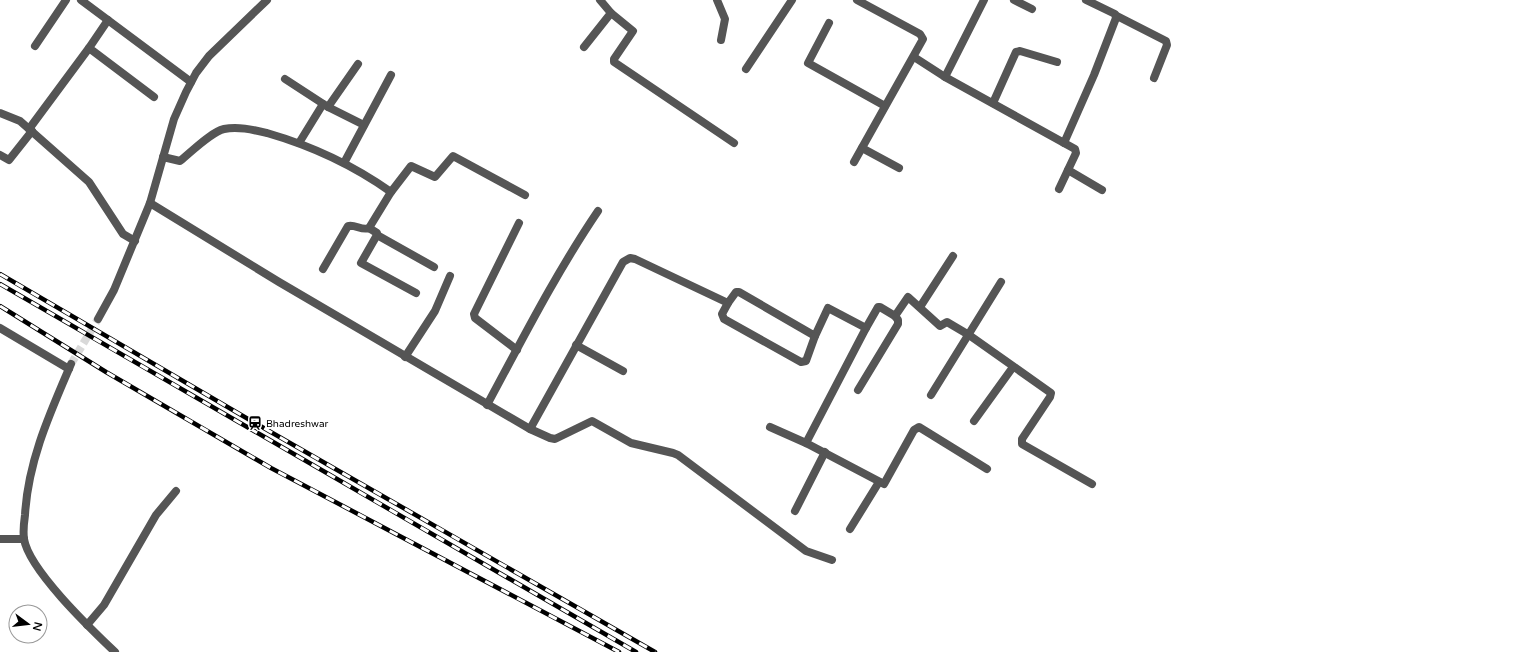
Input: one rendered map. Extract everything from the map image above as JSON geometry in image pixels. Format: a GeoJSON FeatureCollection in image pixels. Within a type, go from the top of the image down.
{"type":"FeatureCollection","features":[{"type":"Feature","properties":{"kind":"street"},"geometry":{"type":"LineString","coordinates":[[35,46],[66,0]]}},
{"type":"Feature","properties":{"kind":"street"},"geometry":{"type":"LineString","coordinates":[[81,0],[191,82]]}},
{"type":"Feature","properties":{"kind":"street"},"geometry":{"type":"LineString","coordinates":[[98,319],[114,290],[150,203],[174,119],[191,82],[210,56],[267,0]]}},
{"type":"Feature","properties":{"kind":"street"},"geometry":{"type":"LineString","coordinates":[[600,0],[611,13],[633,32],[614,58],[614,62],[734,143]]}},
{"type":"Feature","properties":{"kind":"street"},"geometry":{"type":"LineString","coordinates":[[717,0],[725,19],[721,40]]}},
{"type":"Feature","properties":{"kind":"street"},"geometry":{"type":"LineString","coordinates":[[746,69],[792,0]]}},
{"type":"Feature","properties":{"kind":"street"},"geometry":{"type":"LineString","coordinates":[[854,162],[914,57],[922,42],[923,36],[857,0]]}},
{"type":"Feature","properties":{"kind":"street"},"geometry":{"type":"LineString","coordinates":[[945,77],[984,0]]}},
{"type":"Feature","properties":{"kind":"street"},"geometry":{"type":"LineString","coordinates":[[1014,0],[1032,9]]}},
{"type":"Feature","properties":{"kind":"street"},"geometry":{"type":"LineString","coordinates":[[1086,0],[1166,41],[1167,45],[1154,78]]}},
{"type":"Feature","properties":{"kind":"street"},"geometry":{"type":"LineString","coordinates":[[584,47],[611,13]]}},
{"type":"Feature","properties":{"kind":"street"},"geometry":{"type":"LineString","coordinates":[[1064,143],[1094,75],[1117,16]]}},
{"type":"Feature","properties":{"kind":"street"},"geometry":{"type":"LineString","coordinates":[[0,155],[9,160],[108,20]]}},
{"type":"Feature","properties":{"kind":"street"},"geometry":{"type":"LineString","coordinates":[[829,23],[808,63],[885,106]]}},
{"type":"Feature","properties":{"kind":"street"},"geometry":{"type":"LineString","coordinates":[[89,48],[154,97]]}},
{"type":"Feature","properties":{"kind":"street"},"geometry":{"type":"LineString","coordinates":[[993,103],[1016,52],[1020,50],[1057,62]]}},
{"type":"Feature","properties":{"kind":"street"},"geometry":{"type":"LineString","coordinates":[[914,57],[945,77],[1076,151],[1059,189]]}},
{"type":"Feature","properties":{"kind":"street"},"geometry":{"type":"LineString","coordinates":[[299,143],[325,106],[358,64]]}},
{"type":"Feature","properties":{"kind":"street"},"geometry":{"type":"LineString","coordinates":[[344,163],[391,75]]}},
{"type":"Feature","properties":{"kind":"street"},"geometry":{"type":"LineString","coordinates":[[285,79],[325,106],[364,125]]}},
{"type":"Feature","properties":{"kind":"street"},"geometry":{"type":"LineString","coordinates":[[0,113],[20,121],[89,182],[123,234],[135,241]]}},
{"type":"Feature","properties":{"kind":"street"},"geometry":{"type":"LineString","coordinates":[[163,157],[180,161],[217,132],[234,128],[256,130],[299,143],[344,163],[391,192]]}},
{"type":"Feature","properties":{"kind":"street"},"geometry":{"type":"LineString","coordinates":[[862,148],[899,168]]}},
{"type":"Feature","properties":{"kind":"street"},"geometry":{"type":"LineString","coordinates":[[369,228],[391,192],[411,166],[435,176],[453,156],[526,195]]}},
{"type":"Feature","properties":{"kind":"street"},"geometry":{"type":"LineString","coordinates":[[1068,170],[1102,190]]}},
{"type":"Feature","properties":{"kind":"street"},"geometry":{"type":"LineString","coordinates":[[150,203],[405,357],[530,430],[555,439],[592,421],[631,442],[673,452],[806,551],[832,560]]}},
{"type":"Feature","properties":{"kind":"street"},"geometry":{"type":"LineString","coordinates":[[487,405],[580,238],[598,211]]}},
{"type":"Feature","properties":{"kind":"street"},"geometry":{"type":"LineString","coordinates":[[517,350],[475,318],[474,314],[519,224]]}},
{"type":"Feature","properties":{"kind":"street"},"geometry":{"type":"LineString","coordinates":[[323,269],[348,226],[353,225],[365,229],[369,228],[377,235],[434,267]]}},
{"type":"Feature","properties":{"kind":"street"},"geometry":{"type":"LineString","coordinates":[[377,235],[361,263],[416,293]]}},
{"type":"Feature","properties":{"kind":"street"},"geometry":{"type":"LineString","coordinates":[[920,307],[953,256]]}},
{"type":"Feature","properties":{"kind":"street"},"geometry":{"type":"LineString","coordinates":[[530,430],[623,262],[630,258],[728,303]]}},
{"type":"Feature","properties":{"kind":"street"},"geometry":{"type":"LineString","coordinates":[[405,357],[434,311],[450,276]]}},
{"type":"Feature","properties":{"kind":"street"},"geometry":{"type":"LineString","coordinates":[[931,395],[1002,282]]}},
{"type":"Feature","properties":{"kind":"street"},"geometry":{"type":"LineString","coordinates":[[815,336],[739,292],[736,292],[728,303],[722,316],[724,320],[801,362],[806,361],[815,336],[828,308],[866,328]]}},
{"type":"Feature","properties":{"kind":"street"},"geometry":{"type":"LineString","coordinates":[[895,316],[908,297],[940,326],[947,322],[969,335],[1049,392],[1051,395],[1022,439],[1022,444],[1092,484]]}},
{"type":"Feature","properties":{"kind":"street"},"geometry":{"type":"LineString","coordinates":[[806,443],[866,328],[879,307],[895,316],[898,320],[898,324],[858,390]]}},
{"type":"Feature","properties":{"kind":"street"},"geometry":{"type":"LineString","coordinates":[[0,328],[70,367],[55,401],[32,462],[26,491],[24,539],[31,556],[44,576],[87,625],[115,652]]}},
{"type":"Feature","properties":{"kind":"street"},"geometry":{"type":"LineString","coordinates":[[576,345],[623,371]]}},
{"type":"Feature","properties":{"kind":"street"},"geometry":{"type":"LineString","coordinates":[[974,421],[1013,366]]}},
{"type":"Feature","properties":{"kind":"street"},"geometry":{"type":"LineString","coordinates":[[770,427],[825,452],[882,484],[886,483],[914,430],[919,427],[987,469]]}},
{"type":"Feature","properties":{"kind":"street"},"geometry":{"type":"LineString","coordinates":[[794,511],[825,452]]}},
{"type":"Feature","properties":{"kind":"street"},"geometry":{"type":"LineString","coordinates":[[850,529],[879,482]]}},
{"type":"Feature","properties":{"kind":"street"},"geometry":{"type":"LineString","coordinates":[[87,625],[104,605],[147,529],[176,491]]}},
{"type":"Feature","properties":{"kind":"street"},"geometry":{"type":"LineString","coordinates":[[0,539],[24,539]]}},
{"type":"Feature","properties":{"kind":"tunnel"},"geometry":{"type":"LineString","coordinates":[[71,364],[98,319]]}},
{"type":"Feature","properties":{"kind":"railway"},"geometry":{"type":"LineString","coordinates":[[0,274],[255,423],[655,652]]}},
{"type":"Feature","properties":{"kind":"railway"},"geometry":{"type":"LineString","coordinates":[[0,284],[636,652]]}},
{"type":"Feature","properties":{"kind":"railway"},"geometry":{"type":"LineString","coordinates":[[0,306],[106,372],[271,468],[619,652]]}},
{"type":"Feature","properties":{"kind":"place","name":"Bhadreshwar"},"geometry":{"type":"Point","coordinates":[255,423]}}]}
